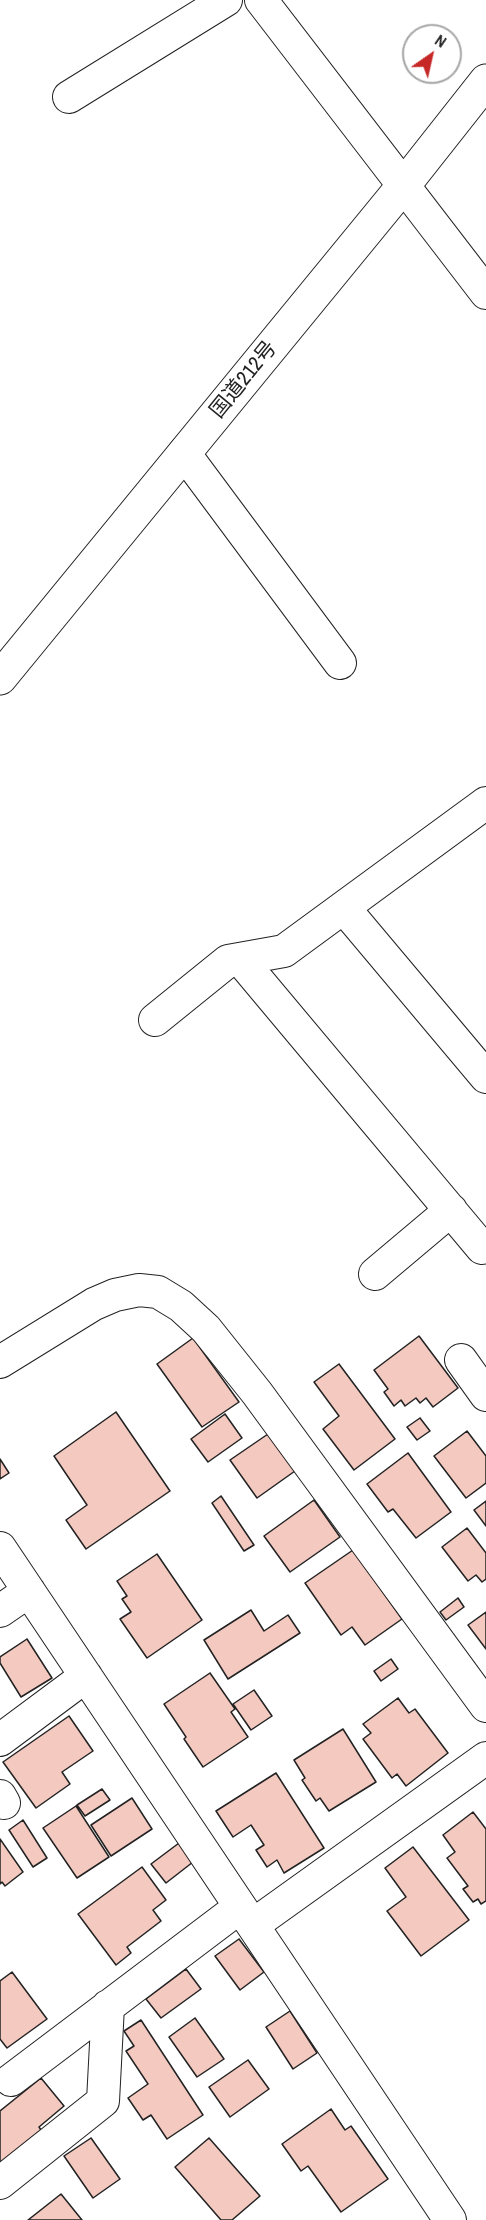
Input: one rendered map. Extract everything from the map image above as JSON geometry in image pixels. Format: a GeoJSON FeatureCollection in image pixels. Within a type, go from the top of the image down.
{"type":"FeatureCollection","features":[{"type":"Feature","properties":{"kind":"highway","name":"国道212号"},"geometry":{"type":"LineString","coordinates":[[0,678],[486,81]]}},
{"type":"Feature","properties":{"kind":"street"},"geometry":{"type":"LineString","coordinates":[[69,97],[226,0]]}},
{"type":"Feature","properties":{"kind":"street"},"geometry":{"type":"LineString","coordinates":[[261,0],[486,293]]}},
{"type":"Feature","properties":{"kind":"street"},"geometry":{"type":"LineString","coordinates":[[184,453],[340,663]]}},
{"type":"Feature","properties":{"kind":"street"},"geometry":{"type":"LineString","coordinates":[[155,1020],[228,960],[284,951],[486,803]]}},
{"type":"Feature","properties":{"kind":"street"},"geometry":{"type":"LineString","coordinates":[[344,908],[486,1077]]}},
{"type":"Feature","properties":{"kind":"street"},"geometry":{"type":"LineString","coordinates":[[240,959],[482,1248]]}},
{"type":"Feature","properties":{"kind":"street"},"geometry":{"type":"LineString","coordinates":[[375,1274],[451,1210]]}},
{"type":"Feature","properties":{"kind":"street"},"geometry":{"type":"LineString","coordinates":[[0,1362],[94,1304],[115,1295],[139,1290],[158,1292],[181,1306],[206,1329],[257,1393],[486,1706]]}},
{"type":"Feature","properties":{"kind":"street"},"geometry":{"type":"LineString","coordinates":[[461,1360],[486,1395]]}},
{"type":"Feature","properties":{"kind":"street"},"geometry":{"type":"LineString","coordinates":[[0,1548],[450,2220]]}},
{"type":"Feature","properties":{"kind":"street"},"geometry":{"type":"LineString","coordinates":[[0,1611],[29,1592]]}},
{"type":"Feature","properties":{"kind":"street"},"geometry":{"type":"LineString","coordinates":[[0,1740],[87,1676]]}},
{"type":"Feature","properties":{"kind":"street"},"geometry":{"type":"LineString","coordinates":[[11,2079],[108,2006],[486,1758]]}},
{"type":"Feature","properties":{"kind":"street"},"geometry":{"type":"LineString","coordinates":[[0,2183],[103,2101],[108,2006]]}},
{"type":"Feature","properties":{"kind":"building"},"geometry":{"type":"Polygon","coordinates":[[[419,1336],[458,1388],[433,1407],[426,1398],[420,1403],[416,1398],[405,1406],[401,1400],[394,1406],[384,1392],[388,1389],[374,1370],[419,1336]]]}},
{"type":"Feature","properties":{"kind":"building"},"geometry":{"type":"Polygon","coordinates":[[[193,1338],[239,1402],[202,1427],[157,1364],[193,1338]]]}},
{"type":"Feature","properties":{"kind":"building"},"geometry":{"type":"Polygon","coordinates":[[[339,1364],[395,1439],[354,1470],[323,1429],[339,1416],[314,1382],[339,1364]]]}},
{"type":"Feature","properties":{"kind":"building"},"geometry":{"type":"Polygon","coordinates":[[[116,1412],[170,1491],[86,1549],[66,1520],[87,1505],[54,1456],[116,1412]]]}},
{"type":"Feature","properties":{"kind":"building"},"geometry":{"type":"Polygon","coordinates":[[[225,1414],[242,1438],[208,1462],[191,1439],[225,1414]]]}},
{"type":"Feature","properties":{"kind":"building"},"geometry":{"type":"Polygon","coordinates":[[[420,1418],[430,1431],[417,1440],[407,1427],[420,1418]]]}},
{"type":"Feature","properties":{"kind":"building"},"geometry":{"type":"Polygon","coordinates":[[[467,1431],[486,1456],[486,1483],[466,1498],[434,1456],[467,1431]]]}},
{"type":"Feature","properties":{"kind":"building"},"geometry":{"type":"Polygon","coordinates":[[[268,1434],[295,1471],[257,1498],[230,1460],[268,1434]]]}},
{"type":"Feature","properties":{"kind":"building"},"geometry":{"type":"Polygon","coordinates":[[[408,1453],[451,1512],[416,1538],[393,1509],[388,1512],[367,1484],[408,1453]]]}},
{"type":"Feature","properties":{"kind":"building"},"geometry":{"type":"Polygon","coordinates":[[[0,1459],[9,1473],[0,1479],[0,1459]]]}},
{"type":"Feature","properties":{"kind":"building"},"geometry":{"type":"Polygon","coordinates":[[[221,1496],[254,1545],[244,1551],[212,1503],[221,1496]]]}},
{"type":"Feature","properties":{"kind":"building"},"geometry":{"type":"Polygon","coordinates":[[[314,1500],[340,1537],[290,1572],[264,1536],[314,1500]]]}},
{"type":"Feature","properties":{"kind":"building"},"geometry":{"type":"Polygon","coordinates":[[[486,1501],[486,1526],[474,1510],[486,1501]]]}},
{"type":"Feature","properties":{"kind":"building"},"geometry":{"type":"Polygon","coordinates":[[[467,1528],[486,1553],[486,1579],[482,1582],[476,1575],[468,1581],[442,1547],[467,1528]]]}},
{"type":"Feature","properties":{"kind":"building"},"geometry":{"type":"Polygon","coordinates":[[[353,1550],[402,1619],[365,1645],[352,1627],[341,1635],[305,1583],[353,1550]]]}},
{"type":"Feature","properties":{"kind":"building"},"geometry":{"type":"Polygon","coordinates":[[[157,1554],[202,1620],[147,1658],[120,1619],[131,1612],[122,1599],[127,1596],[117,1581],[157,1554]]]}},
{"type":"Feature","properties":{"kind":"building"},"geometry":{"type":"Polygon","coordinates":[[[458,1598],[464,1607],[446,1620],[440,1612],[458,1598]]]}},
{"type":"Feature","properties":{"kind":"building"},"geometry":{"type":"Polygon","coordinates":[[[251,1610],[264,1631],[288,1615],[300,1633],[228,1679],[204,1640],[251,1610]]]}},
{"type":"Feature","properties":{"kind":"building"},"geometry":{"type":"Polygon","coordinates":[[[486,1612],[486,1649],[468,1625],[486,1612]]]}},
{"type":"Feature","properties":{"kind":"building"},"geometry":{"type":"Polygon","coordinates":[[[27,1639],[52,1678],[21,1697],[0,1663],[0,1657],[27,1639]]]}},
{"type":"Feature","properties":{"kind":"building"},"geometry":{"type":"Polygon","coordinates":[[[391,1659],[398,1669],[381,1681],[374,1671],[391,1659]]]}},
{"type":"Feature","properties":{"kind":"building"},"geometry":{"type":"Polygon","coordinates":[[[210,1673],[235,1709],[231,1712],[248,1737],[203,1767],[164,1704],[210,1673]]]}},
{"type":"Feature","properties":{"kind":"building"},"geometry":{"type":"Polygon","coordinates":[[[254,1690],[272,1716],[251,1730],[233,1704],[254,1690]]]}},
{"type":"Feature","properties":{"kind":"building"},"geometry":{"type":"Polygon","coordinates":[[[398,1698],[409,1713],[415,1709],[448,1753],[406,1786],[397,1774],[392,1778],[363,1739],[371,1733],[363,1724],[398,1698]]]}},
{"type":"Feature","properties":{"kind":"building"},"geometry":{"type":"Polygon","coordinates":[[[69,1716],[93,1751],[62,1772],[70,1784],[36,1808],[3,1762],[69,1716]]]}},
{"type":"Feature","properties":{"kind":"building"},"geometry":{"type":"Polygon","coordinates":[[[343,1729],[376,1782],[329,1811],[320,1798],[316,1801],[302,1780],[305,1778],[294,1760],[343,1729]]]}},
{"type":"Feature","properties":{"kind":"building"},"geometry":{"type":"Polygon","coordinates":[[[276,1773],[324,1848],[284,1873],[277,1860],[267,1867],[256,1850],[264,1845],[251,1825],[233,1837],[216,1811],[276,1773]]]}},
{"type":"Feature","properties":{"kind":"building"},"geometry":{"type":"Polygon","coordinates":[[[102,1789],[110,1800],[85,1816],[77,1805],[102,1789]]]}},
{"type":"Feature","properties":{"kind":"building"},"geometry":{"type":"Polygon","coordinates":[[[132,1798],[152,1829],[111,1856],[91,1825],[132,1798]]]}},
{"type":"Feature","properties":{"kind":"building"},"geometry":{"type":"Polygon","coordinates":[[[76,1806],[109,1857],[77,1878],[43,1828],[76,1806]]]}},
{"type":"Feature","properties":{"kind":"building"},"geometry":{"type":"Polygon","coordinates":[[[473,1812],[486,1829],[486,1901],[481,1904],[478,1899],[473,1902],[463,1889],[468,1886],[447,1858],[455,1852],[443,1835],[473,1812]]]}},
{"type":"Feature","properties":{"kind":"building"},"geometry":{"type":"Polygon","coordinates":[[[23,1820],[47,1858],[33,1867],[9,1830],[23,1820]]]}},
{"type":"Feature","properties":{"kind":"building"},"geometry":{"type":"Polygon","coordinates":[[[0,1839],[23,1872],[5,1886],[2,1882],[0,1884],[0,1839]]]}},
{"type":"Feature","properties":{"kind":"building"},"geometry":{"type":"Polygon","coordinates":[[[179,1843],[193,1862],[166,1883],[151,1864],[179,1843]]]}},
{"type":"Feature","properties":{"kind":"building"},"geometry":{"type":"Polygon","coordinates":[[[413,1847],[469,1920],[421,1956],[387,1911],[406,1897],[385,1868],[413,1847]]]}},
{"type":"Feature","properties":{"kind":"building"},"geometry":{"type":"Polygon","coordinates":[[[142,1867],[166,1900],[153,1910],[161,1921],[127,1947],[131,1953],[116,1965],[78,1914],[142,1867]]]}},
{"type":"Feature","properties":{"kind":"building"},"geometry":{"type":"Polygon","coordinates":[[[239,1939],[264,1972],[240,1990],[215,1956],[239,1939]]]}},
{"type":"Feature","properties":{"kind":"building"},"geometry":{"type":"Polygon","coordinates":[[[186,1969],[201,1989],[161,2018],[146,1999],[186,1969]]]}},
{"type":"Feature","properties":{"kind":"building"},"geometry":{"type":"Polygon","coordinates":[[[12,1972],[47,2019],[7,2048],[0,2039],[0,1981],[12,1972]]]}},
{"type":"Feature","properties":{"kind":"building"},"geometry":{"type":"Polygon","coordinates":[[[290,2011],[317,2053],[293,2069],[266,2027],[290,2011]]]}},
{"type":"Feature","properties":{"kind":"building"},"geometry":{"type":"Polygon","coordinates":[[[195,2018],[224,2059],[197,2077],[169,2037],[195,2018]]]}},
{"type":"Feature","properties":{"kind":"building"},"geometry":{"type":"Polygon","coordinates":[[[141,2020],[203,2115],[167,2139],[151,2115],[143,2120],[128,2098],[148,2084],[126,2051],[134,2046],[124,2031],[141,2020]]]}},
{"type":"Feature","properties":{"kind":"building"},"geometry":{"type":"Polygon","coordinates":[[[248,2060],[269,2089],[230,2117],[209,2087],[248,2060]]]}},
{"type":"Feature","properties":{"kind":"building"},"geometry":{"type":"Polygon","coordinates":[[[41,2078],[64,2106],[39,2127],[41,2130],[0,2163],[0,2111],[41,2078]]]}},
{"type":"Feature","properties":{"kind":"building"},"geometry":{"type":"Polygon","coordinates":[[[331,2109],[345,2130],[351,2126],[388,2179],[341,2212],[308,2166],[301,2171],[282,2144],[331,2109]]]}},
{"type":"Feature","properties":{"kind":"building"},"geometry":{"type":"Polygon","coordinates":[[[91,2138],[120,2179],[93,2198],[64,2156],[91,2138]]]}},
{"type":"Feature","properties":{"kind":"building"},"geometry":{"type":"Polygon","coordinates":[[[209,2138],[260,2196],[232,2220],[221,2220],[175,2167],[209,2138]]]}},
{"type":"Feature","properties":{"kind":"building"},"geometry":{"type":"Polygon","coordinates":[[[61,2194],[82,2220],[28,2220],[61,2194]]]}}]}
